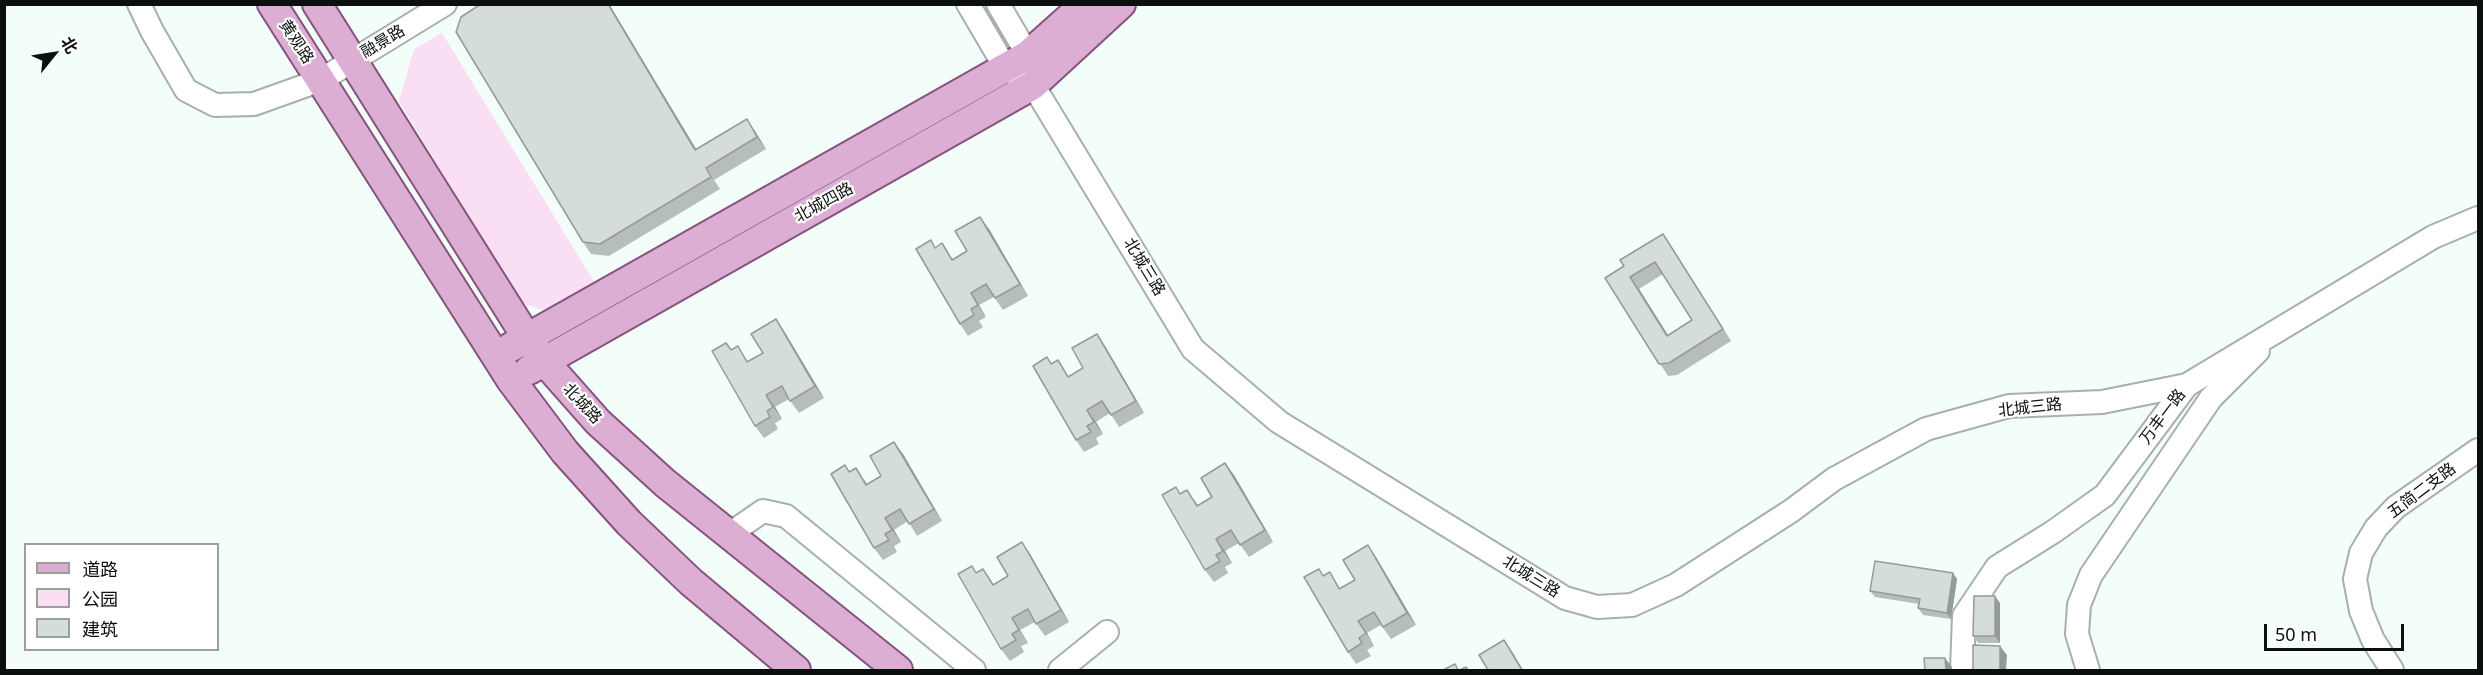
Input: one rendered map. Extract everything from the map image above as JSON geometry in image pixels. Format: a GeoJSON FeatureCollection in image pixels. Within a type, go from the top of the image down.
{"type":"FeatureCollection","features":[{"type":"Feature","properties":{"kind":"main road","name":"黄观路"},"geometry":{"type":"LineString","coordinates":[[272,4],[321,80]]}},
{"type":"Feature","properties":{"kind":"main road"},"geometry":{"type":"LineString","coordinates":[[317,4],[353,60]]}},
{"type":"Feature","properties":{"kind":"main road","name":"北城四路"},"geometry":{"type":"LineString","coordinates":[[497,355],[1017,61],[1085,4]]}},
{"type":"Feature","properties":{"kind":"main road","name":"北城四路"},"geometry":{"type":"LineString","coordinates":[[511,380],[1033,85],[1121,4]]}},
{"type":"Feature","properties":{"kind":"main road","name":"北城路"},"geometry":{"type":"LineString","coordinates":[[353,60],[527,338],[544,361],[598,422],[665,483],[898,670]]}},
{"type":"Feature","properties":{"kind":"main road"},"geometry":{"type":"LineString","coordinates":[[321,80],[511,380],[565,452],[629,524],[691,582],[796,670]]}},
{"type":"Feature","properties":{"kind":"street","name":"融景路"},"geometry":{"type":"LineString","coordinates":[[140,4],[186,90],[215,105],[254,104],[321,80],[445,4]]}},
{"type":"Feature","properties":{"kind":"street","name":"北城三路"},"geometry":{"type":"LineString","coordinates":[[968,4],[1017,61],[1033,85],[1193,349],[1279,422],[1565,598],[1597,608],[1632,604],[1676,585],[1791,511],[1834,479],[1926,429],[2009,406],[2102,402],[2187,385]]}},
{"type":"Feature","properties":{"kind":"street","name":"北城三路"},"geometry":{"type":"LineString","coordinates":[[998,4],[1017,61]]}},
{"type":"Feature","properties":{"kind":"street","name":"万丰一路"},"geometry":{"type":"LineString","coordinates":[[1962,670],[1964,616],[1997,567],[2053,532],[2105,495],[2187,385],[2433,237],[2478,218]]}},
{"type":"Feature","properties":{"kind":"street"},"geometry":{"type":"LineString","coordinates":[[2088,670],[2077,634],[2079,605],[2091,575],[2211,398],[2279,328]]}},
{"type":"Feature","properties":{"kind":"street","name":"五简二支路"},"geometry":{"type":"LineString","coordinates":[[2392,670],[2373,640],[2361,611],[2355,579],[2361,553],[2376,528],[2396,507],[2478,450]]}},
{"type":"Feature","properties":{"kind":"street"},"geometry":{"type":"LineString","coordinates":[[728,535],[763,511],[786,516],[974,670]]}},
{"type":"Feature","properties":{"kind":"street"},"geometry":{"type":"LineString","coordinates":[[1060,670],[1107,632]]}},
{"type":"Feature","properties":{"kind":"green space"},"geometry":{"type":"Polygon","coordinates":[[[442,33],[596,285],[551,313],[522,303],[399,101],[414,49],[442,33]]]}},
{"type":"Feature","properties":{"kind":"building"},"geometry":{"type":"Polygon","coordinates":[[[481,4],[608,4],[695,150],[747,119],[757,137],[706,168],[711,177],[600,244],[583,242],[456,32],[461,17],[481,4]]]}},
{"type":"Feature","properties":{"kind":"building"},"geometry":{"type":"Polygon","coordinates":[[[980,217],[1020,284],[995,298],[986,284],[971,293],[978,305],[971,309],[974,315],[960,324],[916,249],[931,240],[935,248],[942,243],[952,260],[967,251],[955,231],[980,217]]]}},
{"type":"Feature","properties":{"kind":"building"},"geometry":{"type":"Polygon","coordinates":[[[1663,234],[1723,329],[1669,363],[1659,364],[1605,278],[1624,266],[1620,260],[1663,234]],[[1655,262],[1630,277],[1667,336],[1692,320],[1655,262]]]}},
{"type":"Feature","properties":{"kind":"building"},"geometry":{"type":"Polygon","coordinates":[[[776,319],[815,386],[790,401],[782,386],[766,395],[773,407],[767,411],[770,417],[755,426],[712,351],[726,343],[731,350],[738,346],[747,362],[763,353],[751,334],[776,319]]]}},
{"type":"Feature","properties":{"kind":"building"},"geometry":{"type":"Polygon","coordinates":[[[1097,334],[1136,401],[1111,415],[1102,401],[1087,410],[1094,422],[1087,426],[1091,432],[1076,440],[1033,366],[1047,357],[1051,364],[1058,360],[1068,377],[1083,368],[1072,348],[1097,334]]]}},
{"type":"Feature","properties":{"kind":"building"},"geometry":{"type":"Polygon","coordinates":[[[894,442],[934,509],[909,524],[900,509],[885,518],[892,530],[885,534],[889,540],[874,548],[831,474],[845,465],[849,472],[856,468],[866,485],[881,476],[870,456],[894,442]]]}},
{"type":"Feature","properties":{"kind":"building"},"geometry":{"type":"Polygon","coordinates":[[[1225,463],[1265,530],[1240,545],[1231,530],[1216,539],[1223,551],[1216,555],[1220,561],[1205,570],[1162,495],[1176,487],[1180,494],[1187,490],[1197,506],[1212,497],[1201,478],[1225,463]]]}},
{"type":"Feature","properties":{"kind":"building"},"geometry":{"type":"Polygon","coordinates":[[[1022,542],[1061,610],[1036,624],[1028,609],[1012,618],[1019,630],[1012,634],[1016,640],[1001,649],[958,574],[972,566],[976,573],[983,569],[993,585],[1008,576],[997,557],[1022,542]]]}},
{"type":"Feature","properties":{"kind":"building"},"geometry":{"type":"Polygon","coordinates":[[[1368,545],[1407,613],[1383,627],[1374,612],[1358,621],[1366,633],[1359,638],[1362,643],[1348,652],[1304,577],[1319,569],[1323,576],[1330,572],[1339,589],[1355,580],[1343,560],[1368,545]]]}},
{"type":"Feature","properties":{"kind":"building"},"geometry":{"type":"Polygon","coordinates":[[[1875,561],[1953,573],[1947,613],[1918,608],[1920,599],[1870,591],[1875,561]]]}},
{"type":"Feature","properties":{"kind":"building"},"geometry":{"type":"Polygon","coordinates":[[[1974,596],[1995,596],[1995,636],[1973,636],[1974,596]]]}},
{"type":"Feature","properties":{"kind":"building"},"geometry":{"type":"Polygon","coordinates":[[[1504,640],[1522,670],[1488,670],[1479,655],[1504,640]]]}},
{"type":"Feature","properties":{"kind":"building"},"geometry":{"type":"Polygon","coordinates":[[[1973,645],[2000,646],[2000,670],[1973,670],[1973,645]]]}},
{"type":"Feature","properties":{"kind":"building"},"geometry":{"type":"Polygon","coordinates":[[[1924,658],[1945,658],[1946,670],[1925,670],[1924,658]]]}},
{"type":"Feature","properties":{"kind":"building"},"geometry":{"type":"Polygon","coordinates":[[[1455,664],[1458,670],[1443,670],[1455,664]]]}}]}
